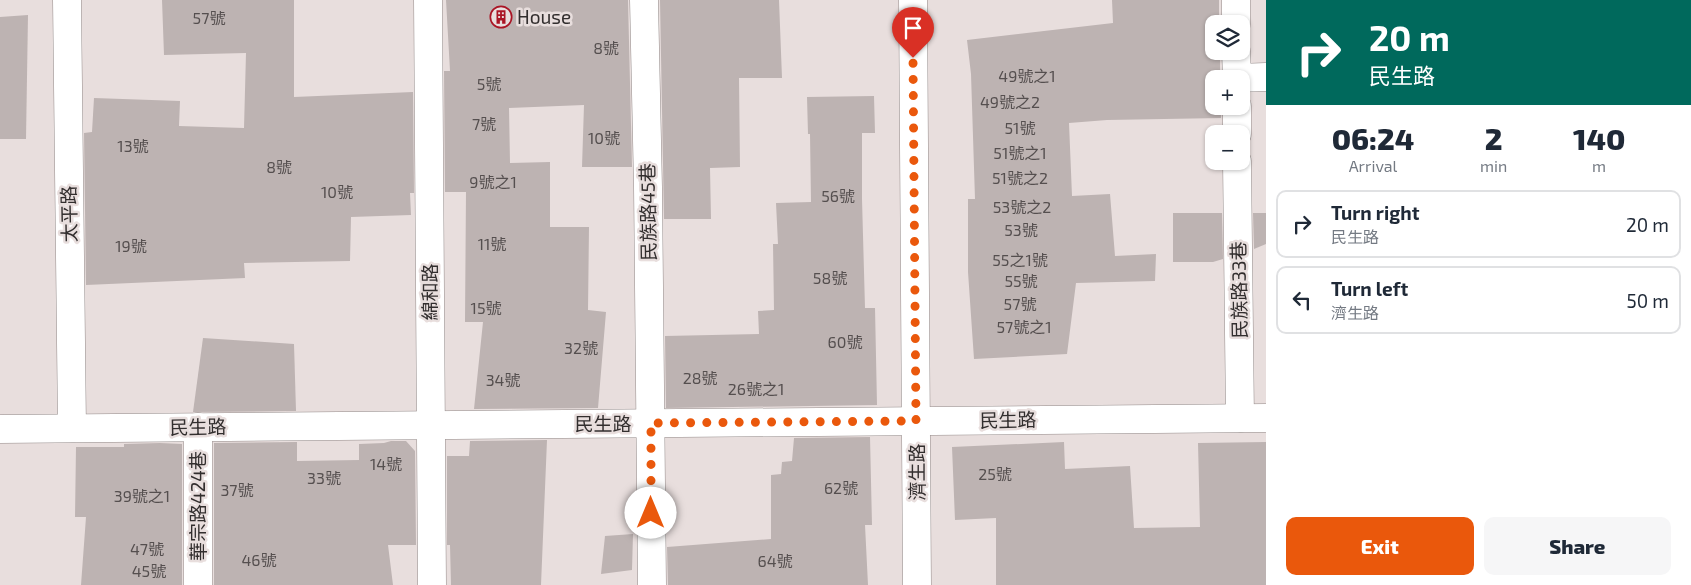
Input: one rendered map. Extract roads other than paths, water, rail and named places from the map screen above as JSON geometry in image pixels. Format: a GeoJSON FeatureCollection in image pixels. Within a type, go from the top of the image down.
{"type":"FeatureCollection","features":[{"type":"Feature","properties":{"kind":"street","name":"太平路"},"geometry":{"type":"LineString","coordinates":[[67,0],[72,428]]}},
{"type":"Feature","properties":{"kind":"street","name":"綿和路"},"geometry":{"type":"LineString","coordinates":[[428,0],[432,585]]}},
{"type":"Feature","properties":{"kind":"street","name":"民族路45巷"},"geometry":{"type":"LineString","coordinates":[[644,0],[652,585]]}},
{"type":"Feature","properties":{"kind":"street","name":"濟生路"},"geometry":{"type":"LineString","coordinates":[[913,0],[917,585]]}},
{"type":"Feature","properties":{"kind":"street"},"geometry":{"type":"LineString","coordinates":[[1236,0],[1236,15]]}},
{"type":"Feature","properties":{"kind":"street"},"geometry":{"type":"LineString","coordinates":[[1236,69],[1266,77]]}},
{"type":"Feature","properties":{"kind":"street","name":"民族路33巷"},"geometry":{"type":"LineString","coordinates":[[1238,170],[1253,418]]}},
{"type":"Feature","properties":{"kind":"street","name":"民生路"},"geometry":{"type":"LineString","coordinates":[[0,429],[1253,418]]}},
{"type":"Feature","properties":{"kind":"street","name":"華宗路424巷"},"geometry":{"type":"LineString","coordinates":[[198,427],[198,585]]}},
{"type":"Feature","properties":{"kind":"place","name":"House"},"geometry":{"type":"Point","coordinates":[501,17]}}]}
